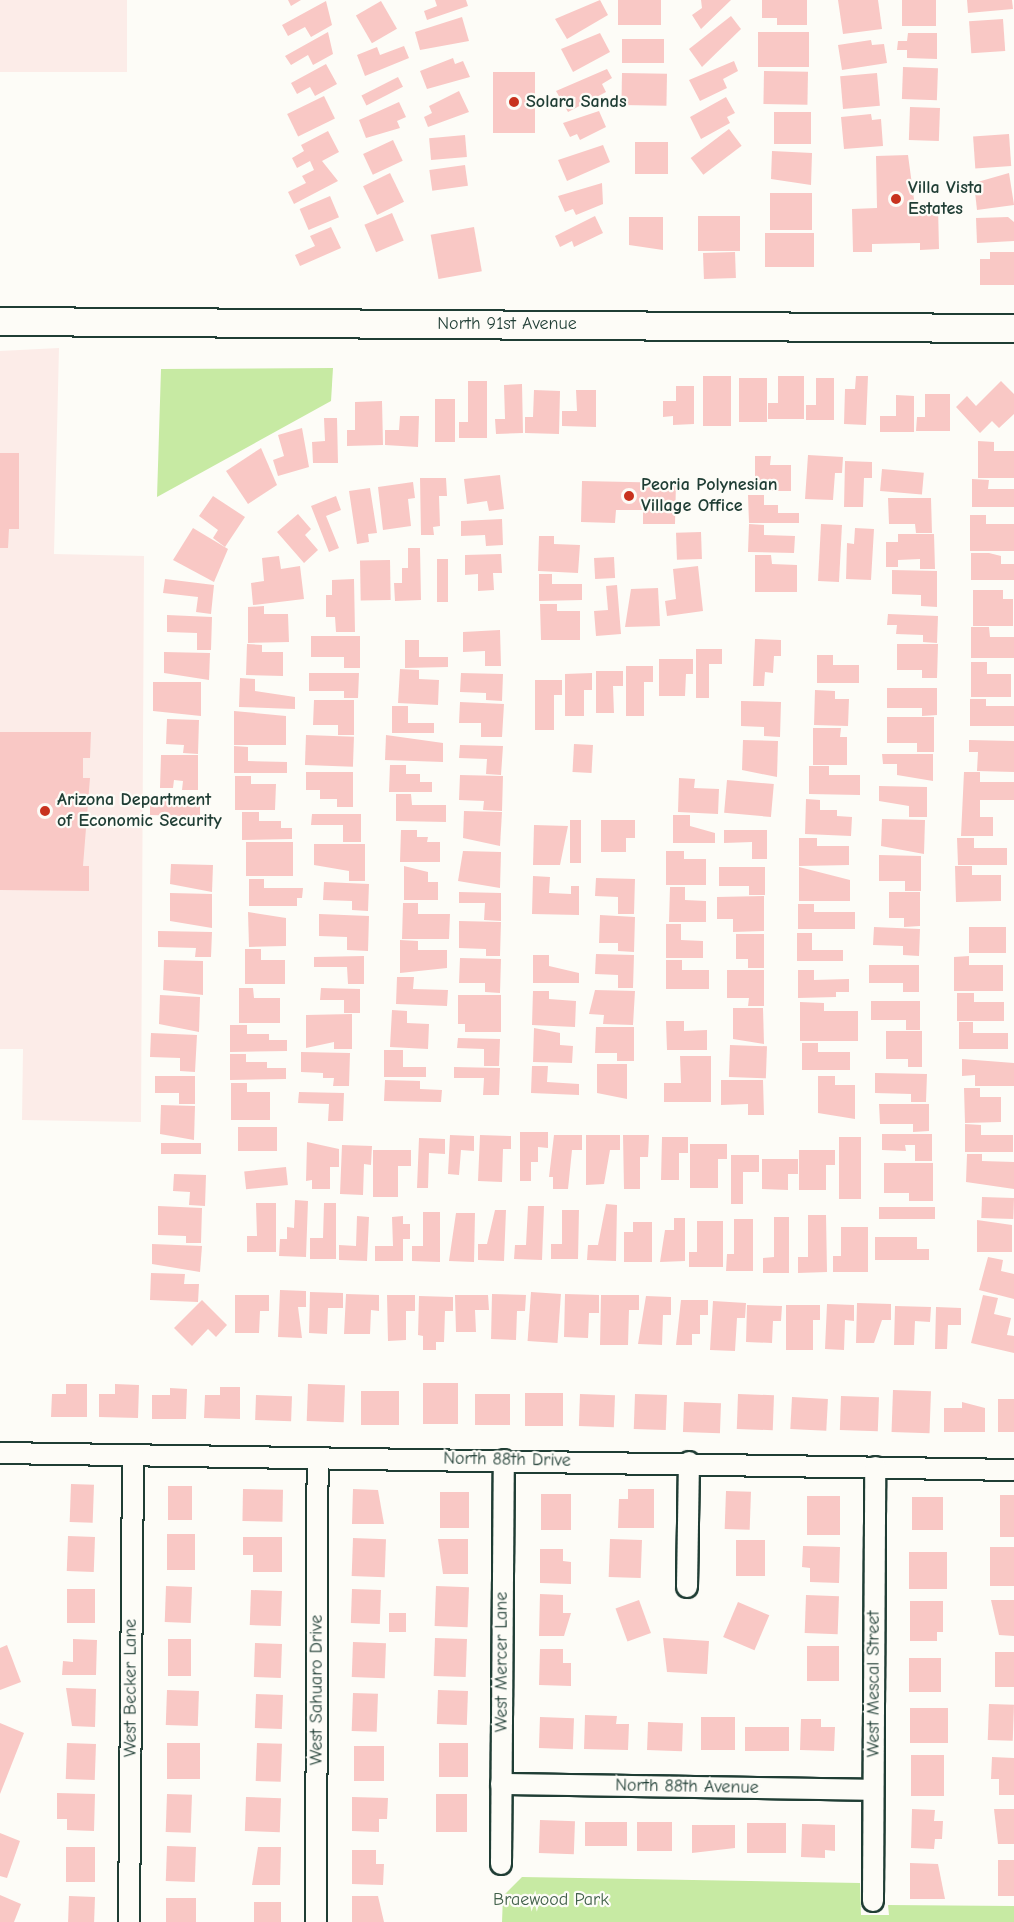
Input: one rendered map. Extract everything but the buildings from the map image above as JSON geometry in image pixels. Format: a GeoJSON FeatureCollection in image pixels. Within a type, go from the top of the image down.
{"type":"FeatureCollection","features":[{"type":"Feature","properties":{"kind":"main road","name":"North 91st Avenue"},"geometry":{"type":"LineString","coordinates":[[0,321],[1014,328]]}},
{"type":"Feature","properties":{"kind":"street","name":"North 88th Drive"},"geometry":{"type":"LineString","coordinates":[[0,1453],[689,1462],[1014,1470]]}},
{"type":"Feature","properties":{"kind":"street","name":"West Becker Lane"},"geometry":{"type":"LineString","coordinates":[[129,1922],[133,1455]]}},
{"type":"Feature","properties":{"kind":"street","name":"West Sahuaro Drive"},"geometry":{"type":"LineString","coordinates":[[316,1922],[318,1458]]}},
{"type":"Feature","properties":{"kind":"street","name":"West Mercer Lane"},"geometry":{"type":"LineString","coordinates":[[501,1864],[504,1460]]}},
{"type":"Feature","properties":{"kind":"street"},"geometry":{"type":"LineString","coordinates":[[687,1587],[689,1462]]}},
{"type":"Feature","properties":{"kind":"street","name":"West Mescal Street"},"geometry":{"type":"LineString","coordinates":[[873,1901],[875,1467]]}},
{"type":"Feature","properties":{"kind":"street","name":"North 88th Avenue"},"geometry":{"type":"LineString","coordinates":[[501,1784],[873,1790]]}},
{"type":"Feature","properties":{"kind":"shaded area"},"geometry":{"type":"Polygon","coordinates":[[[0,0],[127,0],[127,72],[0,72],[0,0]]]}},
{"type":"Feature","properties":{"kind":"shaded area"},"geometry":{"type":"Polygon","coordinates":[[[59,348],[54,554],[144,556],[141,1122],[22,1120],[23,1049],[0,1049],[0,351],[59,348]]]}},
{"type":"Feature","properties":{"kind":"green space"},"geometry":{"type":"Polygon","coordinates":[[[333,368],[331,401],[157,497],[161,369],[333,368]]]}},
{"type":"Feature","properties":{"kind":"green space","name":"Braewood Park"},"geometry":{"type":"Polygon","coordinates":[[[522,1877],[860,1883],[861,1915],[889,1915],[888,1905],[1014,1906],[1014,1922],[502,1922],[503,1896],[522,1877]]]}},
{"type":"Feature","properties":{"kind":"place","name":"Solara Sands"},"geometry":{"type":"Point","coordinates":[514,102]}},
{"type":"Feature","properties":{"kind":"place","name":"Villa Vista Estates"},"geometry":{"type":"Point","coordinates":[896,199]}},
{"type":"Feature","properties":{"kind":"place","name":"Peoria Polynesian Village Office"},"geometry":{"type":"Point","coordinates":[629,496]}},
{"type":"Feature","properties":{"kind":"place","name":"Arizona Department of Economic Security"},"geometry":{"type":"Point","coordinates":[45,811]}}]}
